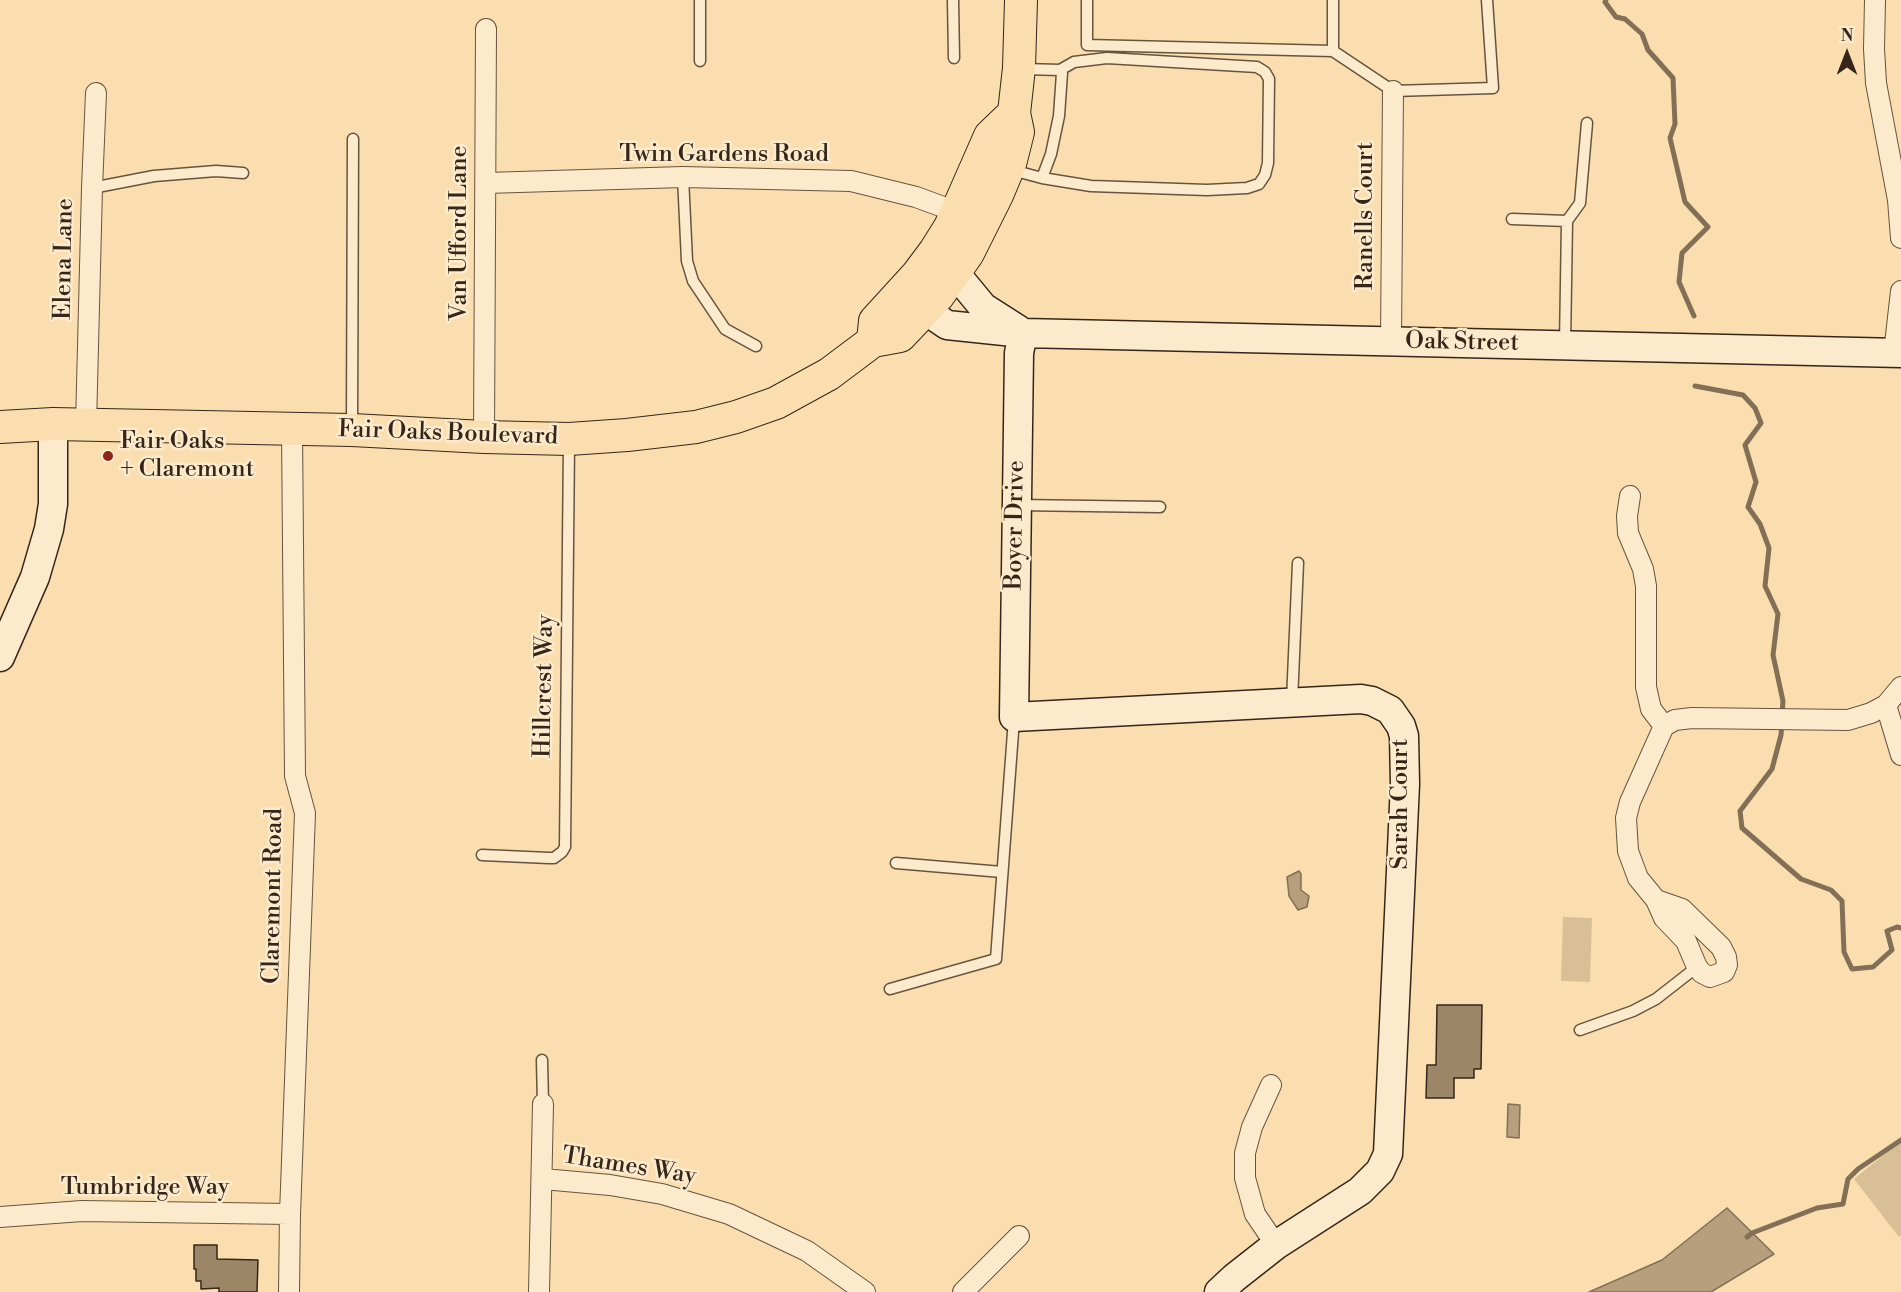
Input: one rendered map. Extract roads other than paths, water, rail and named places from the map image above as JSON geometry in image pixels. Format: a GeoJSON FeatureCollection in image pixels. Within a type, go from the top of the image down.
{"type":"FeatureCollection","features":[{"type":"Feature","properties":{"kind":"main road","name":"Fair Oaks Boulevard"},"geometry":{"type":"LineString","coordinates":[[0,427],[53,424],[352,430],[569,439],[696,427],[736,417],[776,403],[829,374],[873,341],[900,336],[955,273],[982,227],[1008,169],[1018,132],[1014,113],[1019,68],[1021,0]]}},
{"type":"Feature","properties":{"kind":"main road"},"geometry":{"type":"LineString","coordinates":[[873,341],[875,321],[917,275],[952,223],[990,136],[1014,113]]}},
{"type":"Feature","properties":{"kind":"main road"},"geometry":{"type":"LineString","coordinates":[[925,310],[934,276],[950,254],[952,223]]}},
{"type":"Feature","properties":{"kind":"street"},"geometry":{"type":"LineString","coordinates":[[1875,0],[1876,83],[1898,200],[1901,238]]}},
{"type":"Feature","properties":{"kind":"street","name":"Van Ufford Lane"},"geometry":{"type":"LineString","coordinates":[[484,437],[486,29]]}},
{"type":"Feature","properties":{"kind":"street","name":"Ranells Court"},"geometry":{"type":"LineString","coordinates":[[1391,341],[1393,91]]}},
{"type":"Feature","properties":{"kind":"street","name":"Elena Lane"},"geometry":{"type":"LineString","coordinates":[[86,425],[96,93]]}},
{"type":"Feature","properties":{"kind":"street","name":"Twin Gardens Road"},"geometry":{"type":"LineString","coordinates":[[486,183],[683,177],[851,181],[916,197],[952,223]]}},
{"type":"Feature","properties":{"kind":"street"},"geometry":{"type":"LineString","coordinates":[[955,273],[983,307],[1023,333]]}},
{"type":"Feature","properties":{"kind":"street"},"geometry":{"type":"LineString","coordinates":[[1897,353],[1901,291]]}},
{"type":"Feature","properties":{"kind":"street"},"geometry":{"type":"LineString","coordinates":[[925,310],[947,325],[1023,333]]}},
{"type":"Feature","properties":{"kind":"street","name":"Oak Street"},"geometry":{"type":"LineString","coordinates":[[1023,333],[1897,353]]}},
{"type":"Feature","properties":{"kind":"street","name":"Boyer Drive"},"geometry":{"type":"LineString","coordinates":[[1014,717],[1019,353],[1023,333]]}},
{"type":"Feature","properties":{"kind":"street"},"geometry":{"type":"LineString","coordinates":[[0,657],[35,577],[49,529],[53,504],[53,424]]}},
{"type":"Feature","properties":{"kind":"street","name":"Claremont Road"},"geometry":{"type":"LineString","coordinates":[[289,1292],[305,813],[295,776],[292,429]]}},
{"type":"Feature","properties":{"kind":"street"},"geometry":{"type":"LineString","coordinates":[[1630,496],[1627,516],[1628,533],[1643,569],[1646,586],[1646,687],[1651,709],[1664,726]]}},
{"type":"Feature","properties":{"kind":"street"},"geometry":{"type":"LineString","coordinates":[[1656,900],[1682,909],[1721,947],[1727,964],[1724,972],[1710,977],[1697,967],[1686,941],[1664,918],[1656,900],[1638,878],[1628,851],[1626,818],[1636,783],[1664,726],[1675,720],[1692,718],[1848,720],[1871,713],[1886,705],[1901,687]]}},
{"type":"Feature","properties":{"kind":"street","name":"Sarah Court"},"geometry":{"type":"LineString","coordinates":[[1014,717],[1348,698],[1372,701],[1390,710],[1401,726],[1404,736],[1405,784],[1388,1154],[1380,1171],[1360,1191],[1276,1245]]}},
{"type":"Feature","properties":{"kind":"street"},"geometry":{"type":"LineString","coordinates":[[1886,705],[1901,755]]}},
{"type":"Feature","properties":{"kind":"street"},"geometry":{"type":"LineString","coordinates":[[1219,1292],[1276,1245],[1255,1214],[1245,1178],[1245,1153],[1252,1127],[1270,1085]]}},
{"type":"Feature","properties":{"kind":"street"},"geometry":{"type":"LineString","coordinates":[[539,1292],[543,1104]]}},
{"type":"Feature","properties":{"kind":"street","name":"Thames Way"},"geometry":{"type":"LineString","coordinates":[[543,1179],[610,1185],[662,1194],[729,1214],[807,1251],[865,1292]]}},
{"type":"Feature","properties":{"kind":"street","name":"Tumbridge Way"},"geometry":{"type":"LineString","coordinates":[[0,1217],[82,1211],[290,1214]]}},
{"type":"Feature","properties":{"kind":"street"},"geometry":{"type":"LineString","coordinates":[[963,1292],[1019,1236]]}},
{"type":"Feature","properties":{"kind":"lane"},"geometry":{"type":"LineString","coordinates":[[700,0],[700,60]]}},
{"type":"Feature","properties":{"kind":"lane"},"geometry":{"type":"LineString","coordinates":[[953,0],[954,58]]}},
{"type":"Feature","properties":{"kind":"lane"},"geometry":{"type":"LineString","coordinates":[[1087,0],[1087,45],[1333,51],[1393,91],[1493,88],[1487,0]]}},
{"type":"Feature","properties":{"kind":"lane"},"geometry":{"type":"LineString","coordinates":[[1333,0],[1333,51]]}},
{"type":"Feature","properties":{"kind":"lane"},"geometry":{"type":"LineString","coordinates":[[1008,169],[1079,185],[1208,190],[1247,188],[1259,184],[1266,169],[1269,79],[1257,67],[1107,58],[1074,62],[1060,70],[1019,68]]}},
{"type":"Feature","properties":{"kind":"lane"},"geometry":{"type":"LineString","coordinates":[[1042,178],[1051,154],[1059,116],[1062,74],[1060,70]]}},
{"type":"Feature","properties":{"kind":"lane"},"geometry":{"type":"LineString","coordinates":[[1565,345],[1567,221],[1580,203],[1587,123]]}},
{"type":"Feature","properties":{"kind":"lane"},"geometry":{"type":"LineString","coordinates":[[352,139],[352,430]]}},
{"type":"Feature","properties":{"kind":"lane"},"geometry":{"type":"LineString","coordinates":[[92,188],[154,176],[216,171],[243,173]]}},
{"type":"Feature","properties":{"kind":"lane"},"geometry":{"type":"LineString","coordinates":[[683,177],[687,261],[693,281],[725,329],[756,346]]}},
{"type":"Feature","properties":{"kind":"lane"},"geometry":{"type":"LineString","coordinates":[[1512,219],[1567,221]]}},
{"type":"Feature","properties":{"kind":"lane","name":"Hillcrest Way"},"geometry":{"type":"LineString","coordinates":[[482,855],[554,858],[565,847],[569,439]]}},
{"type":"Feature","properties":{"kind":"lane"},"geometry":{"type":"LineString","coordinates":[[1016,505],[1160,507]]}},
{"type":"Feature","properties":{"kind":"lane"},"geometry":{"type":"LineString","coordinates":[[1292,701],[1298,563]]}},
{"type":"Feature","properties":{"kind":"lane"},"geometry":{"type":"LineString","coordinates":[[890,989],[996,959],[1014,717]]}},
{"type":"Feature","properties":{"kind":"lane"},"geometry":{"type":"LineString","coordinates":[[896,863],[1002,872]]}},
{"type":"Feature","properties":{"kind":"lane"},"geometry":{"type":"LineString","coordinates":[[1580,1030],[1633,1011],[1648,1003],[1697,967]]}},
{"type":"Feature","properties":{"kind":"lane"},"geometry":{"type":"LineString","coordinates":[[542,1060],[543,1104]]}},
{"type":"Feature","properties":{"kind":"waterway"},"geometry":{"type":"LineString","coordinates":[[1606,0],[1605,2],[1616,17],[1625,19],[1642,34],[1648,50],[1673,78],[1675,124],[1670,138],[1685,202],[1708,227],[1682,253],[1679,282],[1694,316]]}},
{"type":"Feature","properties":{"kind":"waterway"},"geometry":{"type":"LineString","coordinates":[[1695,386],[1743,395],[1755,408],[1761,423],[1745,445],[1756,482],[1748,507],[1760,524],[1769,548],[1765,586],[1778,614],[1773,655],[1783,701],[1782,714]]}},
{"type":"Feature","properties":{"kind":"waterway"},"geometry":{"type":"LineString","coordinates":[[1782,723],[1772,769],[1740,811],[1742,828],[1801,879],[1831,890],[1842,901],[1844,952],[1852,969],[1873,967],[1892,950],[1887,931],[1897,927],[1901,928]]}},
{"type":"Feature","properties":{"kind":"waterway"},"geometry":{"type":"LineString","coordinates":[[1747,1237],[1817,1208],[1843,1204],[1848,1179],[1858,1169],[1901,1140]]}},
{"type":"Feature","properties":{"kind":"place","name":"Fair Oaks + Claremont"},"geometry":{"type":"Point","coordinates":[108,456]}}]}
